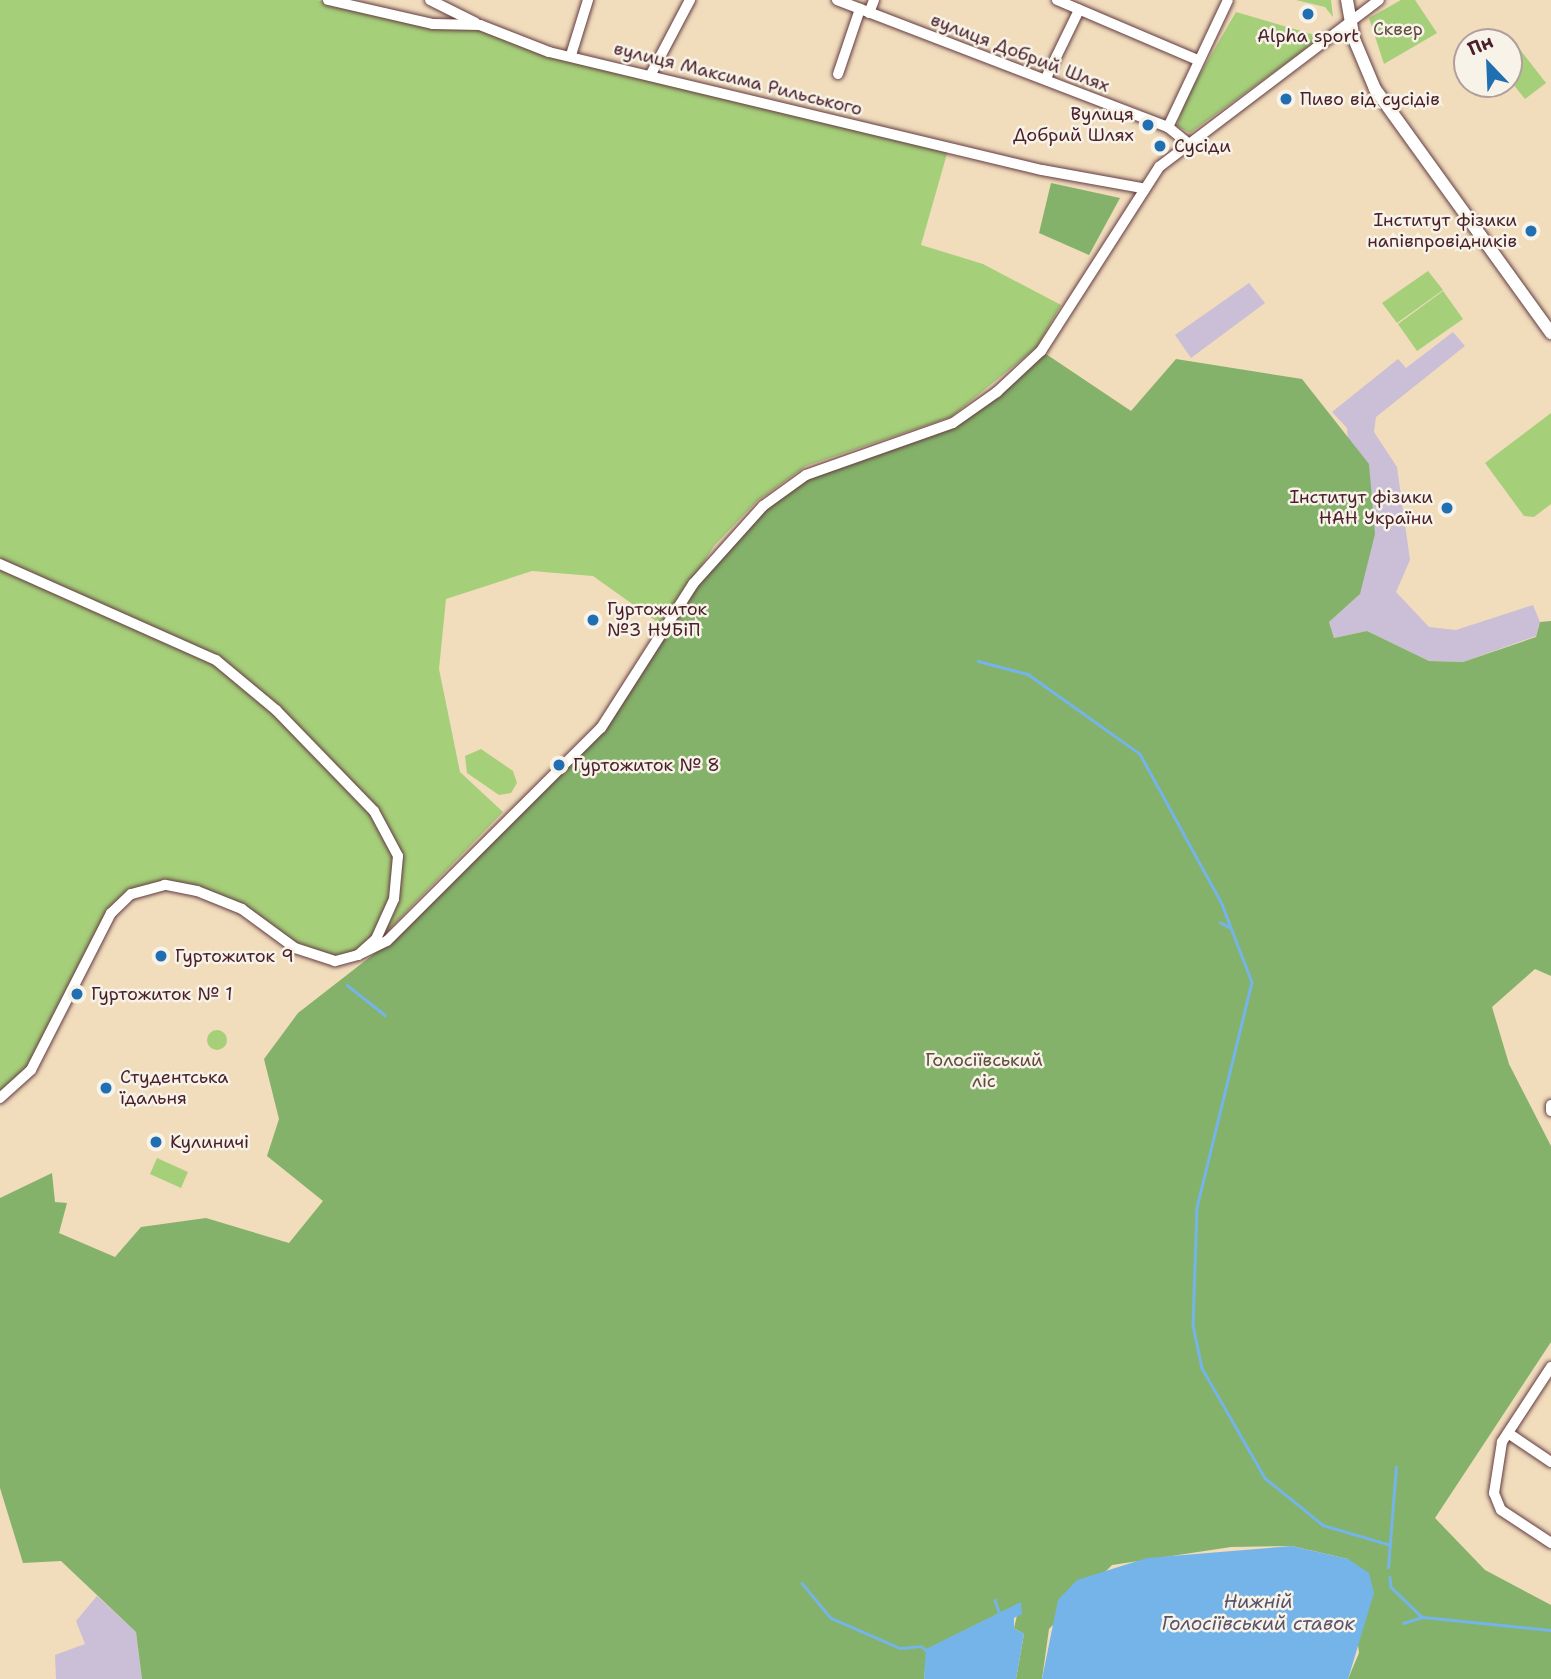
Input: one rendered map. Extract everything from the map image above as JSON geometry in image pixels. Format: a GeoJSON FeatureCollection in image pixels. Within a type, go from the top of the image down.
{"type":"FeatureCollection","features":[{"type":"Feature","properties":{"kind":"main road"},"geometry":{"type":"LineString","coordinates":[[1348,0],[1350,21],[1366,72],[1389,111],[1551,333]]}},
{"type":"Feature","properties":{"kind":"street","name":"вулиця Максима Рильського"},"geometry":{"type":"LineString","coordinates":[[328,0],[433,24],[480,24],[572,55],[1042,170],[1142,188]]}},
{"type":"Feature","properties":{"kind":"street"},"geometry":{"type":"LineString","coordinates":[[430,0],[480,24]]}},
{"type":"Feature","properties":{"kind":"street"},"geometry":{"type":"LineString","coordinates":[[572,55],[588,0]]}},
{"type":"Feature","properties":{"kind":"street"},"geometry":{"type":"LineString","coordinates":[[651,74],[690,0]]}},
{"type":"Feature","properties":{"kind":"street","name":"вулиця Добрий Шлях"},"geometry":{"type":"LineString","coordinates":[[837,0],[1168,127],[1188,143]]}},
{"type":"Feature","properties":{"kind":"street"},"geometry":{"type":"LineString","coordinates":[[838,74],[864,11],[874,0]]}},
{"type":"Feature","properties":{"kind":"street"},"geometry":{"type":"LineString","coordinates":[[1057,0],[1075,5],[1195,59]]}},
{"type":"Feature","properties":{"kind":"street"},"geometry":{"type":"LineString","coordinates":[[1168,127],[1195,59],[1228,0]]}},
{"type":"Feature","properties":{"kind":"street"},"geometry":{"type":"LineString","coordinates":[[0,1098],[31,1070],[111,913],[131,894],[165,885],[197,891],[242,909],[295,948],[335,961],[358,955],[387,941],[601,728],[693,584],[763,506],[806,475],[953,423],[1041,351],[1142,188],[1188,143],[1379,0]]}},
{"type":"Feature","properties":{"kind":"street"},"geometry":{"type":"LineString","coordinates":[[1046,78],[1075,5]]}},
{"type":"Feature","properties":{"kind":"street"},"geometry":{"type":"LineString","coordinates":[[0,564],[216,660],[276,710],[374,811],[398,856],[394,899],[376,939],[358,955]]}},
{"type":"Feature","properties":{"kind":"street"},"geometry":{"type":"LineString","coordinates":[[1551,1105],[1551,1111]]}},
{"type":"Feature","properties":{"kind":"street"},"geometry":{"type":"LineString","coordinates":[[1551,1367],[1508,1433],[1495,1472],[1500,1510],[1551,1543]]}},
{"type":"Feature","properties":{"kind":"street"},"geometry":{"type":"LineString","coordinates":[[1508,1433],[1551,1462]]}},
{"type":"Feature","properties":{"kind":"shaded area"},"geometry":{"type":"Polygon","coordinates":[[[1249,283],[1265,303],[1191,358],[1175,335],[1249,283]]]}},
{"type":"Feature","properties":{"kind":"shaded area"},"geometry":{"type":"Polygon","coordinates":[[[1453,332],[1465,346],[1376,417],[1374,432],[1397,467],[1410,560],[1396,592],[1429,627],[1456,630],[1533,605],[1540,622],[1536,636],[1463,662],[1429,661],[1367,631],[1334,638],[1329,622],[1360,594],[1347,428],[1332,412],[1398,359],[1406,368],[1453,332]]]}},
{"type":"Feature","properties":{"kind":"shaded area"},"geometry":{"type":"Polygon","coordinates":[[[97,1596],[136,1632],[142,1679],[56,1679],[55,1655],[85,1644],[76,1621],[97,1596]]]}},
{"type":"Feature","properties":{"kind":"green space"},"geometry":{"type":"Polygon","coordinates":[[[0,0],[317,0],[434,27],[469,27],[551,55],[948,150],[921,245],[983,264],[1061,305],[1037,347],[951,417],[806,466],[757,501],[714,546],[663,626],[593,576],[532,571],[446,599],[439,669],[460,772],[503,812],[373,946],[336,958],[298,945],[198,887],[130,891],[92,941],[28,1068],[0,1093],[0,0]]]}},
{"type":"Feature","properties":{"kind":"green space"},"geometry":{"type":"Polygon","coordinates":[[[1296,0],[1331,0],[1333,17],[1325,7],[1296,0]]]}},
{"type":"Feature","properties":{"kind":"green space","name":"Сквер"},"geometry":{"type":"Polygon","coordinates":[[[1401,0],[1415,0],[1437,33],[1384,64],[1369,18],[1401,0]]]}},
{"type":"Feature","properties":{"kind":"green space"},"geometry":{"type":"Polygon","coordinates":[[[1236,12],[1322,37],[1190,133],[1177,126],[1185,100],[1236,12]]]}},
{"type":"Feature","properties":{"kind":"green space"},"geometry":{"type":"Polygon","coordinates":[[[1523,53],[1546,83],[1525,99],[1523,96],[1523,53]]]}},
{"type":"Feature","properties":{"kind":"green space"},"geometry":{"type":"Polygon","coordinates":[[[1051,183],[1120,198],[1089,255],[1039,233],[1051,183]]]}},
{"type":"Feature","properties":{"kind":"green space"},"geometry":{"type":"Polygon","coordinates":[[[1428,271],[1443,290],[1397,323],[1382,303],[1428,271]]]}},
{"type":"Feature","properties":{"kind":"green space"},"geometry":{"type":"Polygon","coordinates":[[[1443,291],[1463,319],[1417,351],[1398,324],[1443,291]]]}},
{"type":"Feature","properties":{"kind":"green space","name":"Голосіївський ліс"},"geometry":{"type":"Polygon","coordinates":[[[1043,352],[1131,411],[1176,359],[1302,379],[1369,464],[1375,534],[1360,594],[1329,622],[1334,638],[1367,631],[1429,661],[1463,662],[1536,637],[1540,622],[1551,621],[1551,976],[1535,969],[1492,1007],[1509,1064],[1551,1146],[1551,1342],[1435,1518],[1485,1570],[1551,1605],[1551,1679],[1348,1679],[1359,1653],[1348,1559],[1292,1546],[1231,1547],[1112,1565],[1049,1629],[1042,1679],[1016,1679],[1024,1634],[1014,1628],[1020,1603],[927,1649],[924,1679],[142,1679],[136,1632],[61,1561],[23,1563],[0,1488],[0,1198],[52,1173],[55,1202],[67,1203],[59,1233],[115,1257],[141,1227],[206,1218],[289,1243],[323,1201],[267,1156],[279,1119],[264,1059],[298,1013],[388,943],[603,729],[695,586],[765,508],[807,477],[954,425],[1043,352]]]}},
{"type":"Feature","properties":{"kind":"green space"},"geometry":{"type":"Polygon","coordinates":[[[1551,413],[1551,504],[1534,517],[1524,516],[1485,463],[1551,413]]]}},
{"type":"Feature","properties":{"kind":"green space"},"geometry":{"type":"Polygon","coordinates":[[[481,749],[513,771],[517,783],[511,793],[499,795],[467,773],[465,756],[481,749]]]}},
{"type":"Feature","properties":{"kind":"green space"},"geometry":{"type":"Polygon","coordinates":[[[217,1030],[224,1033],[227,1040],[224,1047],[217,1050],[210,1047],[207,1040],[210,1033],[217,1030]]]}},
{"type":"Feature","properties":{"kind":"green space"},"geometry":{"type":"Polygon","coordinates":[[[157,1158],[188,1172],[181,1188],[150,1174],[157,1158]]]}},
{"type":"Feature","properties":{"kind":"water","name":"Нижній Голосіївський ставок"},"geometry":{"type":"Polygon","coordinates":[[[1292,1546],[1348,1559],[1369,1573],[1374,1593],[1348,1679],[1042,1679],[1058,1600],[1077,1580],[1147,1558],[1292,1546]]]}},
{"type":"Feature","properties":{"kind":"water"},"geometry":{"type":"Polygon","coordinates":[[[1021,1602],[1022,1614],[1014,1618],[1014,1628],[1024,1634],[1016,1679],[924,1679],[926,1649],[1021,1602]]]}},
{"type":"Feature","properties":{"kind":"waterway"},"geometry":{"type":"LineString","coordinates":[[978,661],[1028,674],[1140,754],[1222,904],[1252,982],[1197,1207],[1193,1325],[1202,1368],[1265,1478],[1323,1525],[1387,1544]]}},
{"type":"Feature","properties":{"kind":"waterway"},"geometry":{"type":"LineString","coordinates":[[1220,922],[1229,927]]}},
{"type":"Feature","properties":{"kind":"waterway"},"geometry":{"type":"LineString","coordinates":[[347,985],[385,1015]]}},
{"type":"Feature","properties":{"kind":"waterway"},"geometry":{"type":"LineString","coordinates":[[1388,1568],[1396,1467]]}},
{"type":"Feature","properties":{"kind":"waterway"},"geometry":{"type":"LineString","coordinates":[[1390,1577],[1391,1587],[1422,1617]]}},
{"type":"Feature","properties":{"kind":"waterway"},"geometry":{"type":"LineString","coordinates":[[802,1583],[831,1618],[900,1648],[921,1646],[927,1651]]}},
{"type":"Feature","properties":{"kind":"waterway"},"geometry":{"type":"LineString","coordinates":[[995,1600],[1002,1620]]}},
{"type":"Feature","properties":{"kind":"waterway"},"geometry":{"type":"LineString","coordinates":[[1403,1623],[1423,1617],[1551,1630]]}},
{"type":"Feature","properties":{"kind":"place","name":"Alpha sport"},"geometry":{"type":"Point","coordinates":[1308,14]}},
{"type":"Feature","properties":{"kind":"place","name":"Пиво від сусідів"},"geometry":{"type":"Point","coordinates":[1286,99]}},
{"type":"Feature","properties":{"kind":"place","name":"Вулиця Добрий Шлях"},"geometry":{"type":"Point","coordinates":[1148,125]}},
{"type":"Feature","properties":{"kind":"place","name":"Сусіди"},"geometry":{"type":"Point","coordinates":[1160,146]}},
{"type":"Feature","properties":{"kind":"place","name":"Інститут фізики напівпровідників"},"geometry":{"type":"Point","coordinates":[1531,231]}},
{"type":"Feature","properties":{"kind":"place","name":"Інститут фізики НАН України"},"geometry":{"type":"Point","coordinates":[1447,508]}},
{"type":"Feature","properties":{"kind":"place","name":"Гуртожиток №3 НУБіП"},"geometry":{"type":"Point","coordinates":[593,620]}},
{"type":"Feature","properties":{"kind":"place","name":"Гуртожиток № 8"},"geometry":{"type":"Point","coordinates":[559,765]}},
{"type":"Feature","properties":{"kind":"place","name":"Гуртожиток 9"},"geometry":{"type":"Point","coordinates":[161,956]}},
{"type":"Feature","properties":{"kind":"place","name":"Гуртожиток № 1"},"geometry":{"type":"Point","coordinates":[77,994]}},
{"type":"Feature","properties":{"kind":"place","name":"Студентська їдальня"},"geometry":{"type":"Point","coordinates":[106,1088]}},
{"type":"Feature","properties":{"kind":"place","name":"Кулиничі"},"geometry":{"type":"Point","coordinates":[156,1142]}}]}
